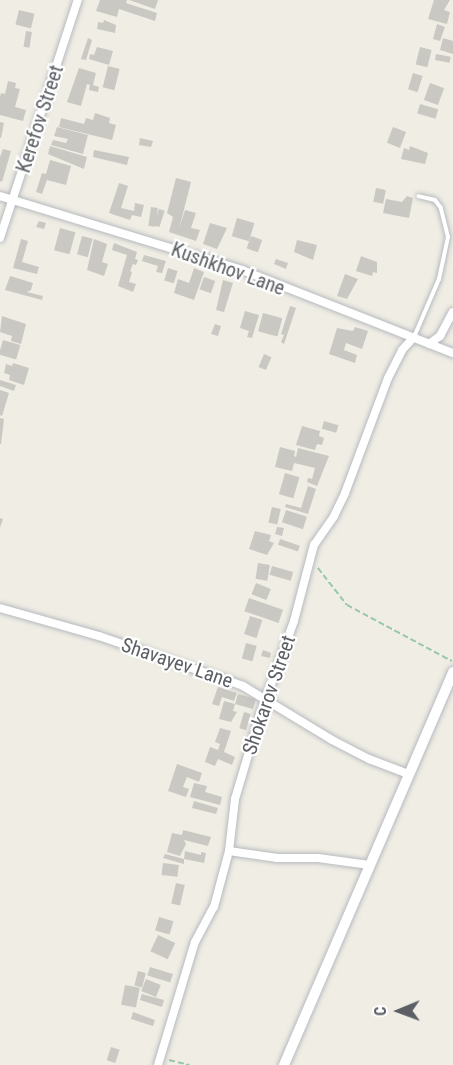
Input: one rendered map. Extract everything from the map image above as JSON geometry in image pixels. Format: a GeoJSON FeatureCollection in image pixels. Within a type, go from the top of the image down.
{"type":"FeatureCollection","features":[{"type":"Feature","properties":{"kind":"street","name":"Kerefov Street"},"geometry":{"type":"LineString","coordinates":[[0,238],[78,0]]}},
{"type":"Feature","properties":{"kind":"street","name":"Kushkhov Lane"},"geometry":{"type":"LineString","coordinates":[[0,196],[242,270],[342,312],[453,353]]}},
{"type":"Feature","properties":{"kind":"street"},"geometry":{"type":"LineString","coordinates":[[429,344],[440,336],[453,312]]}},
{"type":"Feature","properties":{"kind":"street","name":"Shokarov Street"},"geometry":{"type":"LineString","coordinates":[[159,1062],[195,942],[214,907],[229,851],[232,810],[294,621],[318,536],[334,516],[345,493],[381,392],[402,350],[414,337]]}},
{"type":"Feature","properties":{"kind":"street","name":"Shavayev Lane"},"geometry":{"type":"LineString","coordinates":[[0,608],[99,636],[243,686],[267,698],[332,740],[369,759],[408,774]]}},
{"type":"Feature","properties":{"kind":"street"},"geometry":{"type":"LineString","coordinates":[[284,1065],[453,672]]}},
{"type":"Feature","properties":{"kind":"street"},"geometry":{"type":"LineString","coordinates":[[229,851],[277,858],[318,858],[370,865]]}},
{"type":"Feature","properties":{"kind":"lane"},"geometry":{"type":"LineString","coordinates":[[414,337],[439,279],[448,237],[441,208],[435,200],[418,196]]}},
{"type":"Feature","properties":{"kind":"path"},"geometry":{"type":"LineString","coordinates":[[310,560],[347,605],[453,662]]}},
{"type":"Feature","properties":{"kind":"path"},"geometry":{"type":"LineString","coordinates":[[159,1062],[189,1065]]}},
{"type":"Feature","properties":{"kind":"building"},"geometry":{"type":"Polygon","coordinates":[[[100,0],[127,0],[126,3],[157,13],[155,21],[119,9],[117,17],[96,11],[100,0]]]}},
{"type":"Feature","properties":{"kind":"building"},"geometry":{"type":"Polygon","coordinates":[[[129,0],[158,0],[155,9],[129,0]]]}},
{"type":"Feature","properties":{"kind":"building"},"geometry":{"type":"Polygon","coordinates":[[[434,0],[450,0],[444,10],[450,12],[447,24],[428,19],[434,0]]]}},
{"type":"Feature","properties":{"kind":"building"},"geometry":{"type":"Polygon","coordinates":[[[19,10],[35,14],[31,28],[15,25],[19,10]]]}},
{"type":"Feature","properties":{"kind":"building"},"geometry":{"type":"Polygon","coordinates":[[[104,20],[116,25],[115,33],[97,29],[98,22],[103,23],[104,20]]]}},
{"type":"Feature","properties":{"kind":"building"},"geometry":{"type":"Polygon","coordinates":[[[437,24],[445,27],[440,41],[433,39],[437,24]]]}},
{"type":"Feature","properties":{"kind":"building"},"geometry":{"type":"Polygon","coordinates":[[[26,31],[32,32],[29,48],[23,47],[26,31]]]}},
{"type":"Feature","properties":{"kind":"building"},"geometry":{"type":"Polygon","coordinates":[[[88,38],[92,40],[86,60],[81,59],[88,38]]]}},
{"type":"Feature","properties":{"kind":"building"},"geometry":{"type":"Polygon","coordinates":[[[443,38],[453,41],[453,54],[440,50],[443,38]]]}},
{"type":"Feature","properties":{"kind":"building"},"geometry":{"type":"Polygon","coordinates":[[[97,47],[113,51],[109,65],[89,59],[90,54],[94,55],[97,47]]]}},
{"type":"Feature","properties":{"kind":"building"},"geometry":{"type":"Polygon","coordinates":[[[420,47],[432,50],[427,67],[416,64],[420,47]]]}},
{"type":"Feature","properties":{"kind":"building"},"geometry":{"type":"Polygon","coordinates":[[[436,54],[451,57],[450,63],[435,60],[436,54]]]}},
{"type":"Feature","properties":{"kind":"building"},"geometry":{"type":"Polygon","coordinates":[[[108,66],[120,69],[114,90],[103,87],[108,66]]]}},
{"type":"Feature","properties":{"kind":"building"},"geometry":{"type":"Polygon","coordinates":[[[79,68],[96,73],[93,85],[99,87],[98,92],[89,90],[90,85],[87,84],[81,106],[67,102],[79,68]]]}},
{"type":"Feature","properties":{"kind":"building"},"geometry":{"type":"Polygon","coordinates":[[[413,73],[423,76],[418,92],[408,89],[413,73]]]}},
{"type":"Feature","properties":{"kind":"building"},"geometry":{"type":"Polygon","coordinates":[[[8,81],[16,83],[15,88],[20,89],[15,107],[26,110],[23,121],[0,115],[0,97],[1,93],[5,94],[8,81]]]}},
{"type":"Feature","properties":{"kind":"building"},"geometry":{"type":"Polygon","coordinates":[[[430,83],[444,88],[438,105],[424,100],[430,83]]]}},
{"type":"Feature","properties":{"kind":"building"},"geometry":{"type":"Polygon","coordinates":[[[420,104],[438,109],[436,119],[417,114],[420,104]]]}},
{"type":"Feature","properties":{"kind":"building"},"geometry":{"type":"Polygon","coordinates":[[[95,113],[110,118],[109,123],[116,125],[112,140],[59,127],[61,118],[84,124],[86,118],[93,120],[95,113]]]}},
{"type":"Feature","properties":{"kind":"building"},"geometry":{"type":"Polygon","coordinates":[[[0,122],[4,123],[1,138],[0,138],[0,122]]]}},
{"type":"Feature","properties":{"kind":"building"},"geometry":{"type":"Polygon","coordinates":[[[57,127],[88,135],[83,154],[51,145],[53,140],[66,143],[68,139],[54,136],[57,127]]]}},
{"type":"Feature","properties":{"kind":"building"},"geometry":{"type":"Polygon","coordinates":[[[393,127],[406,132],[400,148],[387,143],[393,127]]]}},
{"type":"Feature","properties":{"kind":"building"},"geometry":{"type":"Polygon","coordinates":[[[140,138],[153,141],[151,147],[139,145],[140,138]]]}},
{"type":"Feature","properties":{"kind":"building"},"geometry":{"type":"Polygon","coordinates":[[[50,146],[87,157],[84,169],[48,154],[50,146]]]}},
{"type":"Feature","properties":{"kind":"building"},"geometry":{"type":"Polygon","coordinates":[[[410,146],[428,153],[425,164],[401,159],[404,148],[409,150],[410,146]]]}},
{"type":"Feature","properties":{"kind":"building"},"geometry":{"type":"Polygon","coordinates":[[[3,149],[11,151],[2,182],[0,181],[0,157],[3,149]]]}},
{"type":"Feature","properties":{"kind":"building"},"geometry":{"type":"Polygon","coordinates":[[[94,150],[129,157],[127,165],[93,157],[94,150]]]}},
{"type":"Feature","properties":{"kind":"building"},"geometry":{"type":"Polygon","coordinates":[[[50,160],[71,166],[66,185],[47,180],[42,194],[36,192],[42,173],[46,174],[50,160]]]}},
{"type":"Feature","properties":{"kind":"building"},"geometry":{"type":"Polygon","coordinates":[[[176,178],[191,182],[179,229],[185,210],[196,213],[191,228],[200,230],[196,241],[169,232],[173,217],[167,213],[176,178]]]}},
{"type":"Feature","properties":{"kind":"building"},"geometry":{"type":"Polygon","coordinates":[[[119,183],[128,186],[121,208],[134,211],[135,203],[144,205],[141,217],[132,215],[130,220],[109,213],[119,183]]]}},
{"type":"Feature","properties":{"kind":"building"},"geometry":{"type":"Polygon","coordinates":[[[376,188],[386,190],[383,204],[373,202],[376,188]]]}},
{"type":"Feature","properties":{"kind":"building"},"geometry":{"type":"Polygon","coordinates":[[[407,196],[413,198],[409,218],[383,213],[386,199],[402,202],[407,196]]]}},
{"type":"Feature","properties":{"kind":"building"},"geometry":{"type":"Polygon","coordinates":[[[151,207],[158,208],[155,227],[148,226],[151,207]]]}},
{"type":"Feature","properties":{"kind":"building"},"geometry":{"type":"Polygon","coordinates":[[[159,209],[165,211],[159,227],[154,225],[159,209]]]}},
{"type":"Feature","properties":{"kind":"building"},"geometry":{"type":"Polygon","coordinates":[[[237,218],[254,223],[249,241],[232,236],[237,218]]]}},
{"type":"Feature","properties":{"kind":"building"},"geometry":{"type":"Polygon","coordinates":[[[39,221],[46,223],[44,229],[36,227],[39,221]]]}},
{"type":"Feature","properties":{"kind":"building"},"geometry":{"type":"Polygon","coordinates":[[[210,223],[227,228],[217,249],[203,244],[210,223]]]}},
{"type":"Feature","properties":{"kind":"building"},"geometry":{"type":"Polygon","coordinates":[[[60,228],[75,232],[70,254],[54,250],[60,228]]]}},
{"type":"Feature","properties":{"kind":"building"},"geometry":{"type":"Polygon","coordinates":[[[82,236],[93,239],[88,257],[77,254],[82,236]]]}},
{"type":"Feature","properties":{"kind":"building"},"geometry":{"type":"Polygon","coordinates":[[[251,236],[262,240],[258,252],[247,248],[251,236]]]}},
{"type":"Feature","properties":{"kind":"building"},"geometry":{"type":"Polygon","coordinates":[[[21,239],[28,241],[22,262],[39,267],[37,274],[13,268],[21,239]]]}},
{"type":"Feature","properties":{"kind":"building"},"geometry":{"type":"Polygon","coordinates":[[[94,239],[107,244],[102,262],[108,264],[104,276],[87,270],[94,239]]]}},
{"type":"Feature","properties":{"kind":"building"},"geometry":{"type":"Polygon","coordinates":[[[297,240],[317,245],[313,260],[294,252],[297,240]]]}},
{"type":"Feature","properties":{"kind":"building"},"geometry":{"type":"Polygon","coordinates":[[[114,243],[137,252],[135,259],[138,260],[130,271],[132,272],[129,282],[136,284],[133,292],[118,286],[127,255],[112,250],[114,243]]]}},
{"type":"Feature","properties":{"kind":"building"},"geometry":{"type":"Polygon","coordinates":[[[144,255],[166,261],[162,273],[156,272],[158,266],[142,261],[144,255]]]}},
{"type":"Feature","properties":{"kind":"building"},"geometry":{"type":"Polygon","coordinates":[[[361,256],[377,262],[377,273],[373,272],[372,276],[356,271],[361,256]]]}},
{"type":"Feature","properties":{"kind":"building"},"geometry":{"type":"Polygon","coordinates":[[[276,259],[288,263],[286,269],[274,264],[276,259]]]}},
{"type":"Feature","properties":{"kind":"building"},"geometry":{"type":"Polygon","coordinates":[[[168,268],[178,271],[174,283],[164,280],[168,268]]]}},
{"type":"Feature","properties":{"kind":"building"},"geometry":{"type":"Polygon","coordinates":[[[194,268],[204,272],[194,300],[174,293],[178,279],[189,283],[194,268]]]}},
{"type":"Feature","properties":{"kind":"building"},"geometry":{"type":"Polygon","coordinates":[[[345,274],[358,279],[347,299],[337,296],[345,274]]]}},
{"type":"Feature","properties":{"kind":"building"},"geometry":{"type":"Polygon","coordinates":[[[10,276],[33,283],[31,290],[27,292],[43,296],[42,300],[5,290],[10,276]]]}},
{"type":"Feature","properties":{"kind":"building"},"geometry":{"type":"Polygon","coordinates":[[[204,277],[215,281],[211,293],[200,289],[204,277]]]}},
{"type":"Feature","properties":{"kind":"building"},"geometry":{"type":"Polygon","coordinates":[[[223,280],[233,283],[224,312],[216,310],[223,280]]]}},
{"type":"Feature","properties":{"kind":"building"},"geometry":{"type":"Polygon","coordinates":[[[290,306],[296,308],[284,344],[281,342],[284,335],[281,334],[290,306]]]}},
{"type":"Feature","properties":{"kind":"building"},"geometry":{"type":"Polygon","coordinates":[[[245,311],[259,315],[252,338],[247,337],[249,331],[240,328],[245,311]]]}},
{"type":"Feature","properties":{"kind":"building"},"geometry":{"type":"Polygon","coordinates":[[[263,313],[282,318],[277,337],[258,331],[263,313]]]}},
{"type":"Feature","properties":{"kind":"building"},"geometry":{"type":"Polygon","coordinates":[[[2,316],[26,324],[21,344],[11,341],[12,336],[0,332],[2,316]]]}},
{"type":"Feature","properties":{"kind":"building"},"geometry":{"type":"Polygon","coordinates":[[[215,324],[221,326],[218,336],[211,334],[215,324]]]}},
{"type":"Feature","properties":{"kind":"building"},"geometry":{"type":"Polygon","coordinates":[[[355,327],[368,331],[362,349],[346,343],[344,350],[357,355],[355,363],[329,354],[337,328],[353,331],[355,327]]]}},
{"type":"Feature","properties":{"kind":"building"},"geometry":{"type":"Polygon","coordinates":[[[3,340],[20,345],[16,359],[0,355],[3,340]]]}},
{"type":"Feature","properties":{"kind":"building"},"geometry":{"type":"Polygon","coordinates":[[[264,354],[271,357],[266,370],[259,367],[264,354]]]}},
{"type":"Feature","properties":{"kind":"building"},"geometry":{"type":"Polygon","coordinates":[[[13,363],[29,368],[24,385],[9,380],[10,375],[4,373],[6,364],[12,366],[13,363]]]}},
{"type":"Feature","properties":{"kind":"building"},"geometry":{"type":"Polygon","coordinates":[[[0,380],[16,385],[14,391],[0,386],[0,380]]]}},
{"type":"Feature","properties":{"kind":"building"},"geometry":{"type":"Polygon","coordinates":[[[0,390],[9,393],[2,416],[0,415],[0,390]]]}},
{"type":"Feature","properties":{"kind":"building"},"geometry":{"type":"Polygon","coordinates":[[[0,418],[4,419],[1,444],[0,444],[0,418]]]}},
{"type":"Feature","properties":{"kind":"building"},"geometry":{"type":"Polygon","coordinates":[[[324,421],[338,425],[336,433],[322,429],[324,421]]]}},
{"type":"Feature","properties":{"kind":"building"},"geometry":{"type":"Polygon","coordinates":[[[302,426],[320,431],[319,436],[324,438],[322,445],[317,444],[315,450],[296,445],[302,426]]]}},
{"type":"Feature","properties":{"kind":"building"},"geometry":{"type":"Polygon","coordinates":[[[280,447],[295,451],[294,456],[296,457],[298,448],[329,456],[317,486],[307,482],[308,478],[312,479],[315,468],[294,463],[292,471],[275,467],[280,447]]]}},
{"type":"Feature","properties":{"kind":"building"},"geometry":{"type":"Polygon","coordinates":[[[285,473],[299,477],[293,498],[279,494],[285,473]]]}},
{"type":"Feature","properties":{"kind":"building"},"geometry":{"type":"Polygon","coordinates":[[[308,486],[316,489],[308,514],[285,507],[286,504],[301,508],[308,486]]]}},
{"type":"Feature","properties":{"kind":"building"},"geometry":{"type":"Polygon","coordinates":[[[272,507],[281,509],[277,525],[268,523],[272,507]]]}},
{"type":"Feature","properties":{"kind":"building"},"geometry":{"type":"Polygon","coordinates":[[[286,510],[307,517],[303,529],[282,522],[286,510]]]}},
{"type":"Feature","properties":{"kind":"building"},"geometry":{"type":"Polygon","coordinates":[[[277,527],[284,528],[282,536],[275,534],[277,527]]]}},
{"type":"Feature","properties":{"kind":"building"},"geometry":{"type":"Polygon","coordinates":[[[255,531],[271,535],[269,541],[274,543],[267,555],[249,549],[255,531]]]}},
{"type":"Feature","properties":{"kind":"building"},"geometry":{"type":"Polygon","coordinates":[[[280,539],[300,546],[298,552],[278,545],[280,539]]]}},
{"type":"Feature","properties":{"kind":"building"},"geometry":{"type":"Polygon","coordinates":[[[258,563],[270,565],[267,581],[255,579],[258,563]]]}},
{"type":"Feature","properties":{"kind":"building"},"geometry":{"type":"Polygon","coordinates":[[[272,566],[293,572],[291,581],[270,575],[272,566]]]}},
{"type":"Feature","properties":{"kind":"building"},"geometry":{"type":"Polygon","coordinates":[[[256,583],[271,589],[266,600],[252,594],[256,583]]]}},
{"type":"Feature","properties":{"kind":"building"},"geometry":{"type":"Polygon","coordinates":[[[249,598],[283,610],[278,623],[244,611],[249,598]]]}},
{"type":"Feature","properties":{"kind":"building"},"geometry":{"type":"Polygon","coordinates":[[[250,616],[262,620],[256,638],[244,634],[250,616]]]}},
{"type":"Feature","properties":{"kind":"building"},"geometry":{"type":"Polygon","coordinates":[[[246,643],[257,646],[252,661],[242,658],[246,643]]]}},
{"type":"Feature","properties":{"kind":"building"},"geometry":{"type":"Polygon","coordinates":[[[263,650],[271,653],[270,658],[261,656],[263,650]]]}},
{"type":"Feature","properties":{"kind":"building"},"geometry":{"type":"Polygon","coordinates":[[[218,687],[237,693],[234,701],[222,697],[219,706],[212,704],[218,687]]]}},
{"type":"Feature","properties":{"kind":"building"},"geometry":{"type":"Polygon","coordinates":[[[238,694],[256,699],[253,709],[235,704],[238,694]]]}},
{"type":"Feature","properties":{"kind":"building"},"geometry":{"type":"Polygon","coordinates":[[[224,701],[235,704],[233,711],[237,712],[231,722],[219,719],[224,701]]]}},
{"type":"Feature","properties":{"kind":"building"},"geometry":{"type":"Polygon","coordinates":[[[244,712],[251,714],[246,730],[239,728],[244,712]]]}},
{"type":"Feature","properties":{"kind":"building"},"geometry":{"type":"Polygon","coordinates":[[[220,728],[231,731],[224,752],[235,757],[232,765],[218,759],[215,766],[205,762],[210,747],[218,750],[220,744],[215,742],[220,728]]]}},
{"type":"Feature","properties":{"kind":"building"},"geometry":{"type":"Polygon","coordinates":[[[177,764],[202,773],[199,782],[187,777],[183,787],[189,789],[186,797],[168,791],[177,764]]]}},
{"type":"Feature","properties":{"kind":"building"},"geometry":{"type":"Polygon","coordinates":[[[194,783],[207,786],[205,792],[222,797],[220,805],[190,797],[194,783]]]}},
{"type":"Feature","properties":{"kind":"building"},"geometry":{"type":"Polygon","coordinates":[[[194,801],[218,808],[216,814],[192,808],[194,801]]]}},
{"type":"Feature","properties":{"kind":"building"},"geometry":{"type":"Polygon","coordinates":[[[183,830],[211,837],[208,846],[184,840],[186,844],[180,856],[167,852],[172,833],[182,835],[183,830]]]}},
{"type":"Feature","properties":{"kind":"building"},"geometry":{"type":"Polygon","coordinates":[[[185,851],[201,855],[201,852],[206,853],[204,863],[184,859],[185,851]]]}},
{"type":"Feature","properties":{"kind":"building"},"geometry":{"type":"Polygon","coordinates":[[[165,854],[184,859],[184,864],[163,858],[165,854]]]}},
{"type":"Feature","properties":{"kind":"building"},"geometry":{"type":"Polygon","coordinates":[[[163,863],[179,865],[177,877],[162,875],[163,863]]]}},
{"type":"Feature","properties":{"kind":"building"},"geometry":{"type":"Polygon","coordinates":[[[176,883],[185,885],[180,905],[171,903],[176,883]]]}},
{"type":"Feature","properties":{"kind":"building"},"geometry":{"type":"Polygon","coordinates":[[[159,917],[173,921],[170,935],[155,930],[159,917]]]}},
{"type":"Feature","properties":{"kind":"building"},"geometry":{"type":"Polygon","coordinates":[[[158,935],[175,943],[168,959],[150,951],[158,935]]]}},
{"type":"Feature","properties":{"kind":"building"},"geometry":{"type":"Polygon","coordinates":[[[150,967],[173,974],[170,983],[147,976],[150,967]]]}},
{"type":"Feature","properties":{"kind":"building"},"geometry":{"type":"Polygon","coordinates":[[[138,971],[146,973],[142,987],[134,986],[138,971]]]}},
{"type":"Feature","properties":{"kind":"building"},"geometry":{"type":"Polygon","coordinates":[[[146,979],[161,985],[156,997],[141,991],[146,979]]]}},
{"type":"Feature","properties":{"kind":"building"},"geometry":{"type":"Polygon","coordinates":[[[125,985],[140,988],[136,1007],[121,1005],[125,985]]]}},
{"type":"Feature","properties":{"kind":"building"},"geometry":{"type":"Polygon","coordinates":[[[142,994],[164,1000],[162,1007],[140,1000],[142,994]]]}},
{"type":"Feature","properties":{"kind":"building"},"geometry":{"type":"Polygon","coordinates":[[[133,1012],[155,1020],[153,1026],[131,1019],[133,1012]]]}},
{"type":"Feature","properties":{"kind":"building"},"geometry":{"type":"Polygon","coordinates":[[[111,1047],[120,1050],[115,1063],[107,1060],[111,1047]]]}}]}
